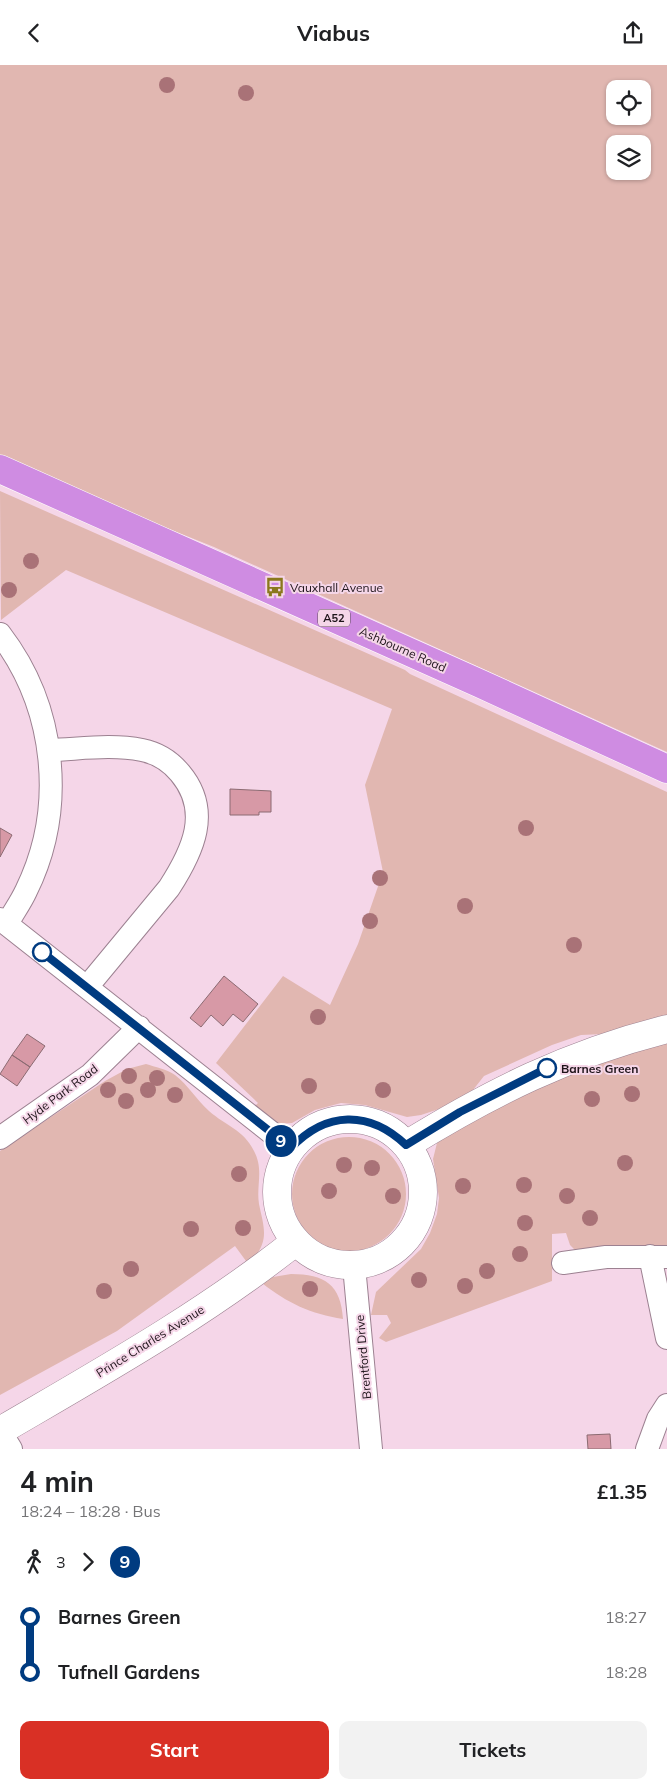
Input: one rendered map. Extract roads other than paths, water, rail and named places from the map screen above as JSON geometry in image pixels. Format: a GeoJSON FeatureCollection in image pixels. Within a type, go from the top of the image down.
{"type":"FeatureCollection","features":[{"type":"Feature","properties":{"kind":"highway","name":"Ashbourne Road"},"geometry":{"type":"LineString","coordinates":[[0,469],[473,680],[667,769]]}},
{"type":"Feature","properties":{"kind":"street"},"geometry":{"type":"LineString","coordinates":[[0,634],[27,678],[44,721],[50,750],[50,798],[41,849],[26,892],[3,921],[291,1148]]}},
{"type":"Feature","properties":{"kind":"street"},"geometry":{"type":"LineString","coordinates":[[50,750],[128,748],[154,753],[177,769],[188,783],[195,797],[198,816],[195,834],[180,871],[169,888],[87,987]]}},
{"type":"Feature","properties":{"kind":"street","name":"Hyde Park Road"},"geometry":{"type":"LineString","coordinates":[[0,1138],[90,1075],[139,1027]]}},
{"type":"Feature","properties":{"kind":"street"},"geometry":{"type":"LineString","coordinates":[[406,1145],[460,1112],[552,1066],[631,1038],[667,1029]]}},
{"type":"Feature","properties":{"kind":"street"},"geometry":{"type":"LineString","coordinates":[[347,1119],[364,1120],[380,1125],[394,1133],[406,1145],[418,1166],[423,1189],[418,1221],[410,1235],[392,1252],[370,1263],[354,1266],[322,1261],[308,1253],[295,1242],[285,1228],[276,1196],[277,1179],[282,1163],[291,1148],[302,1136],[316,1127],[331,1121],[347,1119]]}},
{"type":"Feature","properties":{"kind":"street","name":"Prince Charles Avenue"},"geometry":{"type":"LineString","coordinates":[[0,1431],[145,1346],[250,1278],[295,1242]]}},
{"type":"Feature","properties":{"kind":"street"},"geometry":{"type":"LineString","coordinates":[[563,1263],[606,1257],[658,1256],[667,1338]]}},
{"type":"Feature","properties":{"kind":"street","name":"Brentford Drive"},"geometry":{"type":"LineString","coordinates":[[354,1266],[371,1449]]}},
{"type":"Feature","properties":{"kind":"street"},"geometry":{"type":"LineString","coordinates":[[647,1449],[658,1419],[667,1405]]}},
{"type":"Feature","properties":{"kind":"street"},"geometry":{"type":"LineString","coordinates":[[0,1431],[12,1449]]}},
{"type":"Feature","properties":{"kind":"place","name":"Vauxhall Avenue"},"geometry":{"type":"Point","coordinates":[275,587]}},
{"type":"Feature","properties":{"kind":"place","name":"Barnes Green"},"geometry":{"type":"Point","coordinates":[547,1068]}}]}
